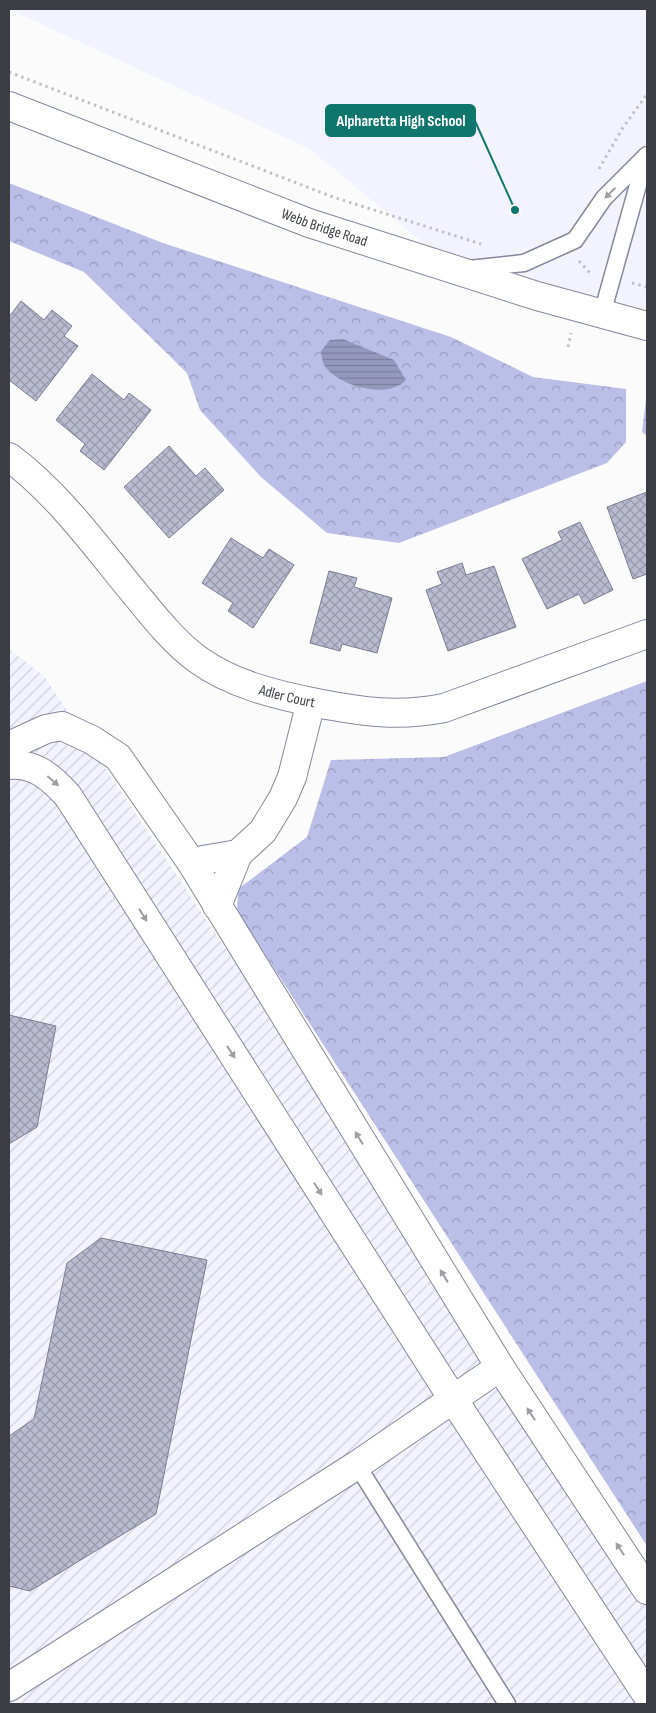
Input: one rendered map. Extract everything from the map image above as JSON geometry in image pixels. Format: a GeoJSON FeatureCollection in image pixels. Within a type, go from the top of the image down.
{"type":"FeatureCollection","features":[{"type":"Feature","properties":{"kind":"street","name":"Webb Bridge Road"},"geometry":{"type":"LineString","coordinates":[[9,106],[309,223],[456,270],[647,326]]}},
{"type":"Feature","properties":{"kind":"street","name":"Adler Court"},"geometry":{"type":"LineString","coordinates":[[9,457],[57,501],[149,611],[197,659],[239,681],[274,694],[356,711],[416,714],[444,708],[647,634]]}},
{"type":"Feature","properties":{"kind":"street"},"geometry":{"type":"LineString","coordinates":[[216,906],[238,854],[262,831],[283,798],[299,752],[311,702]]}},
{"type":"Feature","properties":{"kind":"street"},"geometry":{"type":"LineString","coordinates":[[9,746],[46,729],[62,726],[92,740],[118,758],[190,862],[500,1367],[647,1590]]}},
{"type":"Feature","properties":{"kind":"street"},"geometry":{"type":"LineString","coordinates":[[9,765],[37,768],[68,796],[453,1399],[647,1695]]}},
{"type":"Feature","properties":{"kind":"street"},"geometry":{"type":"LineString","coordinates":[[190,862],[238,854]]}},
{"type":"Feature","properties":{"kind":"street"},"geometry":{"type":"LineString","coordinates":[[9,1687],[358,1465],[500,1367]]}},
{"type":"Feature","properties":{"kind":"lane"},"geometry":{"type":"LineString","coordinates":[[456,270],[524,263],[575,240],[604,198],[646,162]]}},
{"type":"Feature","properties":{"kind":"lane"},"geometry":{"type":"LineString","coordinates":[[602,314],[646,162]]}},
{"type":"Feature","properties":{"kind":"lane"},"geometry":{"type":"LineString","coordinates":[[358,1465],[506,1704]]}},
{"type":"Feature","properties":{"kind":"path"},"geometry":{"type":"LineString","coordinates":[[9,72],[333,197],[482,244]]}},
{"type":"Feature","properties":{"kind":"shaded area"},"geometry":{"type":"Polygon","coordinates":[[[9,9],[647,9],[647,327],[456,270],[310,149],[9,9]]]}},
{"type":"Feature","properties":{"kind":"shaded area"},"geometry":{"type":"Polygon","coordinates":[[[343,339],[394,360],[406,380],[398,386],[378,390],[355,385],[334,375],[324,365],[321,351],[330,340],[343,339]]]}},
{"type":"Feature","properties":{"kind":"shaded area"},"geometry":{"type":"Polygon","coordinates":[[[9,649],[44,676],[647,1582],[647,1704],[9,1704],[9,649]]]}},
{"type":"Feature","properties":{"kind":"green space"},"geometry":{"type":"Polygon","coordinates":[[[9,183],[163,243],[451,337],[533,377],[626,389],[626,442],[607,463],[399,543],[327,533],[261,477],[200,410],[187,373],[84,272],[9,241],[9,183]]]}},
{"type":"Feature","properties":{"kind":"green space"},"geometry":{"type":"Polygon","coordinates":[[[647,391],[647,436],[642,432],[647,391]]]}},
{"type":"Feature","properties":{"kind":"green space"},"geometry":{"type":"Polygon","coordinates":[[[647,681],[647,1546],[237,911],[238,889],[307,837],[331,760],[444,757],[647,681]]]}},
{"type":"Feature","properties":{"kind":"building"},"geometry":{"type":"Polygon","coordinates":[[[21,301],[44,320],[52,310],[72,326],[64,336],[78,346],[36,401],[9,380],[9,317],[21,301]]]}},
{"type":"Feature","properties":{"kind":"building"},"geometry":{"type":"Polygon","coordinates":[[[92,374],[124,400],[129,393],[151,410],[104,470],[80,451],[85,444],[56,420],[92,374]]]}},
{"type":"Feature","properties":{"kind":"building"},"geometry":{"type":"Polygon","coordinates":[[[169,446],[196,476],[205,468],[224,490],[169,538],[124,487],[169,446]]]}},
{"type":"Feature","properties":{"kind":"building"},"geometry":{"type":"Polygon","coordinates":[[[647,492],[647,574],[633,579],[607,507],[647,492]]]}},
{"type":"Feature","properties":{"kind":"building"},"geometry":{"type":"Polygon","coordinates":[[[580,522],[613,590],[584,604],[579,594],[547,609],[522,559],[562,540],[558,532],[580,522]]]}},
{"type":"Feature","properties":{"kind":"building"},"geometry":{"type":"Polygon","coordinates":[[[231,538],[263,558],[269,549],[294,565],[253,628],[228,611],[233,603],[202,583],[231,538]]]}},
{"type":"Feature","properties":{"kind":"building"},"geometry":{"type":"Polygon","coordinates":[[[462,563],[466,575],[494,566],[516,627],[448,651],[426,590],[442,584],[437,572],[462,563]]]}},
{"type":"Feature","properties":{"kind":"building"},"geometry":{"type":"Polygon","coordinates":[[[329,571],[357,578],[354,587],[392,598],[377,653],[342,644],[340,651],[310,643],[329,571]]]}},
{"type":"Feature","properties":{"kind":"building"},"geometry":{"type":"Polygon","coordinates":[[[9,1015],[56,1026],[37,1127],[9,1144],[9,1015]]]}},
{"type":"Feature","properties":{"kind":"building"},"geometry":{"type":"Polygon","coordinates":[[[101,1238],[207,1260],[156,1514],[30,1591],[9,1586],[9,1436],[34,1419],[67,1263],[101,1238]]]}},
{"type":"Feature","properties":{"kind":"place","name":"Alpharetta High School"},"geometry":{"type":"Point","coordinates":[515,210]}}]}
